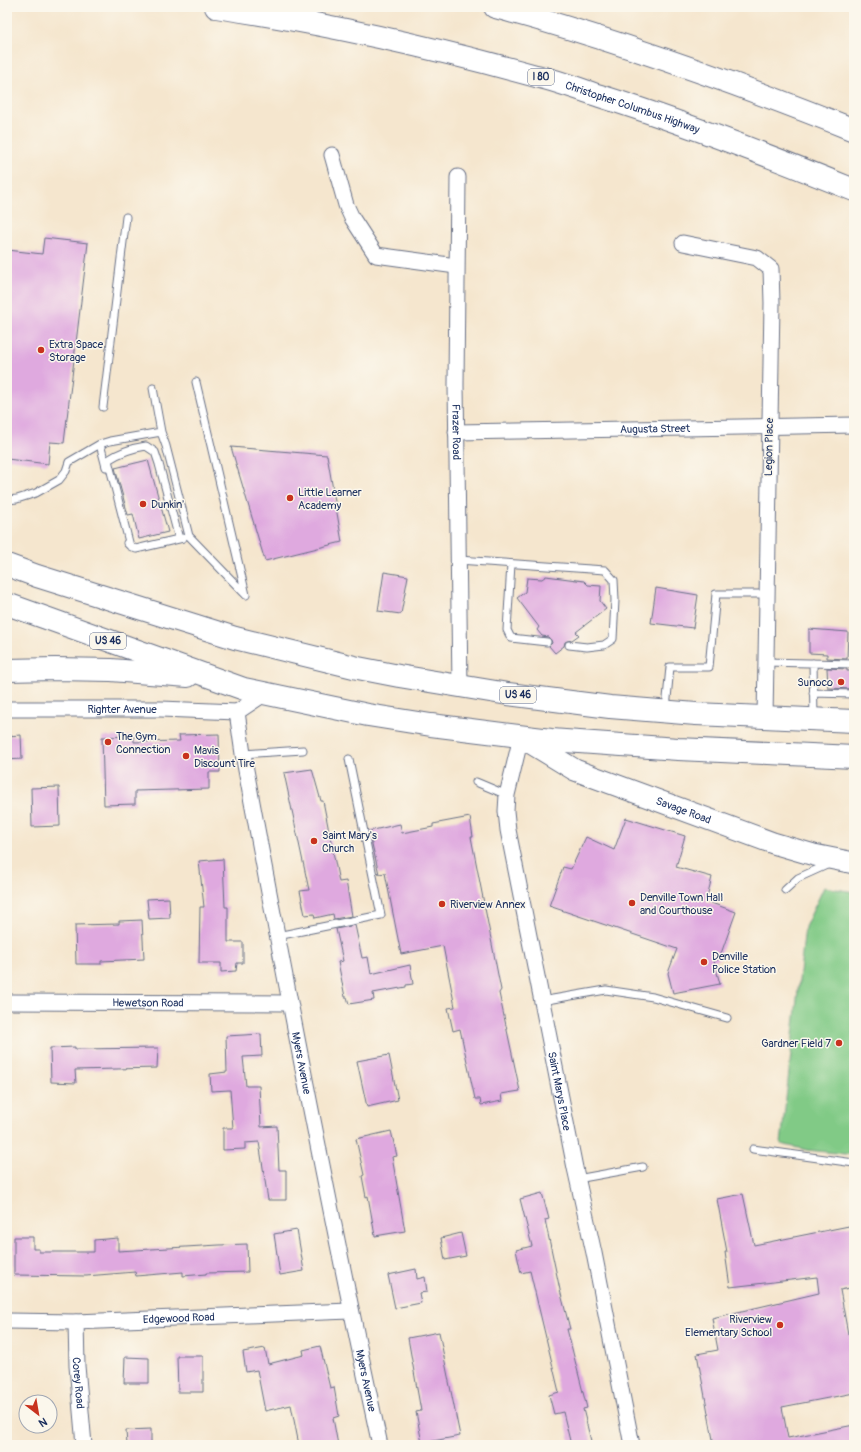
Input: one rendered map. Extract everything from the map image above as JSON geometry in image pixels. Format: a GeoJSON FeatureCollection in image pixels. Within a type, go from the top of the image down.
{"type":"FeatureCollection","features":[{"type":"Feature","properties":{"kind":"highway","name":"Christopher Columbus Highway"},"geometry":{"type":"LineString","coordinates":[[216,7],[347,30],[410,43],[537,76],[661,115],[784,161],[854,190]]}},
{"type":"Feature","properties":{"kind":"highway"},"geometry":{"type":"LineString","coordinates":[[495,7],[591,35],[667,60],[761,93],[854,130]]}},
{"type":"Feature","properties":{"kind":"highway","name":"US 46"},"geometry":{"type":"LineString","coordinates":[[7,565],[235,638],[358,668],[460,687],[594,705],[666,712],[765,718],[854,721]]}},
{"type":"Feature","properties":{"kind":"highway"},"geometry":{"type":"LineString","coordinates":[[7,577],[38,576]]}},
{"type":"Feature","properties":{"kind":"highway","name":"US 46"},"geometry":{"type":"LineString","coordinates":[[7,604],[244,689],[368,716],[431,726],[551,740],[678,749],[854,757]]}},
{"type":"Feature","properties":{"kind":"highway"},"geometry":{"type":"LineString","coordinates":[[7,670],[97,670],[210,676]]}},
{"type":"Feature","properties":{"kind":"street"},"geometry":{"type":"LineString","coordinates":[[332,155],[346,205],[352,218],[376,255],[456,266]]}},
{"type":"Feature","properties":{"kind":"street","name":"Frazer Road"},"geometry":{"type":"LineString","coordinates":[[458,177],[456,266],[456,432],[460,687]]}},
{"type":"Feature","properties":{"kind":"street","name":"Legion Place"},"geometry":{"type":"LineString","coordinates":[[683,243],[757,258],[771,269],[772,303],[765,718]]}},
{"type":"Feature","properties":{"kind":"street","name":"Augusta Street"},"geometry":{"type":"LineString","coordinates":[[456,432],[854,425]]}},
{"type":"Feature","properties":{"kind":"street"},"geometry":{"type":"LineString","coordinates":[[237,712],[264,694]]}},
{"type":"Feature","properties":{"kind":"street","name":"Righter Avenue"},"geometry":{"type":"LineString","coordinates":[[7,709],[161,709],[237,712]]}},
{"type":"Feature","properties":{"kind":"street","name":"Myers Avenue"},"geometry":{"type":"LineString","coordinates":[[237,712],[243,754],[289,1003],[350,1310],[380,1445]]}},
{"type":"Feature","properties":{"kind":"street","name":"Saint Marys Place"},"geometry":{"type":"LineString","coordinates":[[521,737],[507,795],[506,811],[508,830],[541,1001],[577,1179],[594,1253],[632,1445]]}},
{"type":"Feature","properties":{"kind":"street","name":"Savage Road"},"geometry":{"type":"LineString","coordinates":[[521,737],[575,770],[773,843],[814,855],[846,862]]}},
{"type":"Feature","properties":{"kind":"street","name":"Hewetson Road"},"geometry":{"type":"LineString","coordinates":[[7,1002],[289,1003]]}},
{"type":"Feature","properties":{"kind":"street","name":"Edgewood Road"},"geometry":{"type":"LineString","coordinates":[[7,1321],[76,1322],[350,1310]]}},
{"type":"Feature","properties":{"kind":"street","name":"Corey Road"},"geometry":{"type":"LineString","coordinates":[[76,1322],[77,1366],[84,1445]]}},
{"type":"Feature","properties":{"kind":"lane"},"geometry":{"type":"LineString","coordinates":[[103,407],[126,217]]}},
{"type":"Feature","properties":{"kind":"lane"},"geometry":{"type":"LineString","coordinates":[[153,388],[161,432],[189,536],[246,596],[196,382]]}},
{"type":"Feature","properties":{"kind":"lane"},"geometry":{"type":"LineString","coordinates":[[7,500],[36,494],[59,480],[66,470],[69,462],[100,444],[161,432]]}},
{"type":"Feature","properties":{"kind":"lane"},"geometry":{"type":"LineString","coordinates":[[100,444],[126,541],[130,546],[136,549],[189,536]]}},
{"type":"Feature","properties":{"kind":"lane"},"geometry":{"type":"LineString","coordinates":[[130,546],[108,460],[120,452],[136,447],[146,446],[155,452],[164,480],[179,539]]}},
{"type":"Feature","properties":{"kind":"lane"},"geometry":{"type":"LineString","coordinates":[[458,560],[605,570],[614,580],[615,600],[613,639],[604,645],[587,647],[568,645]]}},
{"type":"Feature","properties":{"kind":"lane"},"geometry":{"type":"LineString","coordinates":[[511,564],[507,630],[511,638],[547,642]]}},
{"type":"Feature","properties":{"kind":"lane"},"geometry":{"type":"LineString","coordinates":[[666,712],[670,667],[710,667],[716,594],[766,594]]}},
{"type":"Feature","properties":{"kind":"lane"},"geometry":{"type":"LineString","coordinates":[[765,662],[854,664]]}},
{"type":"Feature","properties":{"kind":"lane"},"geometry":{"type":"LineString","coordinates":[[812,663],[814,720]]}},
{"type":"Feature","properties":{"kind":"lane"},"geometry":{"type":"LineString","coordinates":[[813,693],[854,694]]}},
{"type":"Feature","properties":{"kind":"lane"},"geometry":{"type":"LineString","coordinates":[[243,754],[303,750]]}},
{"type":"Feature","properties":{"kind":"lane"},"geometry":{"type":"LineString","coordinates":[[277,936],[381,914],[349,758]]}},
{"type":"Feature","properties":{"kind":"lane"},"geometry":{"type":"LineString","coordinates":[[476,782],[507,795]]}},
{"type":"Feature","properties":{"kind":"lane"},"geometry":{"type":"LineString","coordinates":[[785,890],[798,878],[846,862]]}},
{"type":"Feature","properties":{"kind":"lane"},"geometry":{"type":"LineString","coordinates":[[541,1001],[606,990],[666,1000],[727,1018]]}},
{"type":"Feature","properties":{"kind":"lane"},"geometry":{"type":"LineString","coordinates":[[753,1149],[854,1163]]}},
{"type":"Feature","properties":{"kind":"lane"},"geometry":{"type":"LineString","coordinates":[[577,1179],[643,1167]]}},
{"type":"Feature","properties":{"kind":"green space"},"geometry":{"type":"Polygon","coordinates":[[[824,887],[854,892],[854,1155],[807,1150],[781,1144],[805,927],[824,887]]]}},
{"type":"Feature","properties":{"kind":"building","name":"Extra Space Storage"},"geometry":{"type":"Polygon","coordinates":[[[44,238],[88,243],[64,443],[50,442],[48,464],[7,459],[8,250],[42,254],[44,238]]]}},
{"type":"Feature","properties":{"kind":"building","name":"Little Learner Academy"},"geometry":{"type":"Polygon","coordinates":[[[231,447],[327,455],[342,542],[265,561],[231,447]]]}},
{"type":"Feature","properties":{"kind":"building","name":"Dunkin'"},"geometry":{"type":"Polygon","coordinates":[[[148,460],[168,532],[139,539],[133,514],[128,515],[115,468],[148,460]]]}},
{"type":"Feature","properties":{"kind":"building"},"geometry":{"type":"Polygon","coordinates":[[[384,572],[408,576],[401,614],[378,611],[384,572]]]}},
{"type":"Feature","properties":{"kind":"building"},"geometry":{"type":"Polygon","coordinates":[[[546,576],[584,581],[588,585],[601,586],[600,601],[606,609],[576,632],[579,635],[572,640],[565,642],[564,646],[555,653],[549,646],[552,643],[551,640],[548,637],[542,636],[537,630],[539,627],[517,598],[525,592],[527,578],[542,579],[546,576]]]}},
{"type":"Feature","properties":{"kind":"building"},"geometry":{"type":"Polygon","coordinates":[[[656,588],[698,595],[693,628],[651,623],[656,588]]]}},
{"type":"Feature","properties":{"kind":"building"},"geometry":{"type":"Polygon","coordinates":[[[809,629],[848,632],[847,659],[827,658],[827,654],[809,653],[809,629]]]}},
{"type":"Feature","properties":{"kind":"building","name":"Sunoco"},"geometry":{"type":"Polygon","coordinates":[[[827,668],[847,669],[847,671],[854,671],[854,689],[828,688],[827,668]]]}},
{"type":"Feature","properties":{"kind":"building"},"geometry":{"type":"Polygon","coordinates":[[[219,734],[220,772],[209,772],[209,789],[135,791],[135,804],[104,805],[102,737],[134,736],[134,742],[180,741],[179,735],[219,734]]]}},
{"type":"Feature","properties":{"kind":"building"},"geometry":{"type":"Polygon","coordinates":[[[21,735],[22,759],[7,760],[7,736],[21,735]]]}},
{"type":"Feature","properties":{"kind":"building","name":"Saint Mary's Church"},"geometry":{"type":"Polygon","coordinates":[[[312,769],[321,801],[323,801],[339,882],[346,881],[352,916],[334,919],[333,914],[315,918],[314,914],[305,915],[300,891],[309,890],[284,773],[312,769]]]}},
{"type":"Feature","properties":{"kind":"building"},"geometry":{"type":"Polygon","coordinates":[[[59,787],[60,826],[32,827],[31,788],[59,787]]]}},
{"type":"Feature","properties":{"kind":"building"},"geometry":{"type":"Polygon","coordinates":[[[470,817],[473,837],[471,837],[501,990],[499,993],[520,1091],[501,1094],[502,1101],[481,1105],[480,1099],[475,1099],[460,1029],[453,1031],[448,1008],[455,1007],[443,946],[401,954],[385,873],[379,874],[369,831],[400,824],[402,833],[433,827],[433,824],[470,817]]]}},
{"type":"Feature","properties":{"kind":"building","name":"Denville Town Hall and Courthouse"},"geometry":{"type":"Polygon","coordinates":[[[626,818],[685,836],[676,867],[712,877],[706,901],[736,912],[719,959],[714,961],[720,984],[673,993],[668,973],[677,949],[549,906],[563,867],[571,869],[586,837],[614,850],[626,818]]]}},
{"type":"Feature","properties":{"kind":"building"},"geometry":{"type":"Polygon","coordinates":[[[223,859],[225,907],[228,907],[228,942],[243,942],[243,963],[237,963],[236,971],[221,972],[221,963],[199,963],[200,907],[204,907],[199,861],[223,859]]]}},
{"type":"Feature","properties":{"kind":"building"},"geometry":{"type":"Polygon","coordinates":[[[169,898],[170,918],[149,919],[147,899],[169,898]]]}},
{"type":"Feature","properties":{"kind":"building"},"geometry":{"type":"Polygon","coordinates":[[[142,920],[144,959],[101,961],[101,964],[76,964],[75,925],[119,924],[119,921],[142,920]]]}},
{"type":"Feature","properties":{"kind":"building"},"geometry":{"type":"Polygon","coordinates":[[[355,925],[362,958],[368,957],[371,974],[410,965],[413,984],[406,985],[406,987],[373,993],[374,1000],[349,1004],[347,997],[345,997],[338,962],[343,961],[336,929],[355,925]]]}},
{"type":"Feature","properties":{"kind":"building"},"geometry":{"type":"Polygon","coordinates":[[[261,1034],[262,1056],[243,1057],[246,1086],[259,1086],[261,1127],[277,1126],[279,1170],[286,1170],[286,1200],[268,1200],[259,1142],[245,1143],[245,1149],[223,1150],[223,1128],[233,1128],[230,1090],[211,1091],[210,1074],[227,1072],[226,1036],[261,1034]]]}},
{"type":"Feature","properties":{"kind":"building"},"geometry":{"type":"Polygon","coordinates":[[[75,1047],[75,1049],[158,1048],[157,1068],[75,1070],[76,1083],[51,1082],[50,1048],[75,1047]]]}},
{"type":"Feature","properties":{"kind":"building"},"geometry":{"type":"Polygon","coordinates":[[[389,1055],[398,1100],[367,1107],[357,1061],[389,1055]]]}},
{"type":"Feature","properties":{"kind":"building"},"geometry":{"type":"Polygon","coordinates":[[[391,1131],[397,1156],[392,1157],[405,1231],[375,1236],[368,1196],[366,1197],[362,1176],[364,1175],[356,1139],[391,1131]]]}},
{"type":"Feature","properties":{"kind":"building"},"geometry":{"type":"Polygon","coordinates":[[[542,1193],[549,1219],[545,1220],[570,1329],[567,1329],[587,1408],[583,1409],[592,1445],[571,1445],[563,1412],[554,1414],[549,1395],[559,1392],[530,1271],[521,1273],[516,1250],[532,1246],[520,1199],[542,1193]]]}},
{"type":"Feature","properties":{"kind":"building","name":"Riverview Elementary School"},"geometry":{"type":"Polygon","coordinates":[[[743,1194],[754,1245],[854,1225],[854,1287],[840,1290],[848,1334],[854,1332],[854,1393],[782,1407],[788,1438],[854,1425],[854,1445],[714,1445],[697,1354],[718,1350],[712,1318],[819,1293],[817,1277],[730,1287],[725,1252],[727,1252],[717,1199],[743,1194]]]}},
{"type":"Feature","properties":{"kind":"building"},"geometry":{"type":"Polygon","coordinates":[[[297,1230],[304,1271],[280,1275],[274,1234],[297,1230]]]}},
{"type":"Feature","properties":{"kind":"building"},"geometry":{"type":"Polygon","coordinates":[[[461,1233],[466,1256],[445,1260],[441,1238],[461,1233]]]}},
{"type":"Feature","properties":{"kind":"building"},"geometry":{"type":"Polygon","coordinates":[[[14,1237],[33,1237],[33,1249],[39,1249],[39,1252],[94,1252],[94,1240],[118,1238],[118,1251],[247,1244],[248,1272],[206,1273],[183,1276],[183,1272],[136,1276],[135,1272],[86,1276],[14,1275],[14,1237]]]}},
{"type":"Feature","properties":{"kind":"building"},"geometry":{"type":"Polygon","coordinates":[[[416,1269],[417,1279],[425,1277],[427,1292],[419,1293],[421,1303],[395,1308],[388,1275],[416,1269]]]}},
{"type":"Feature","properties":{"kind":"building"},"geometry":{"type":"Polygon","coordinates":[[[439,1332],[460,1436],[422,1443],[416,1412],[421,1411],[408,1338],[439,1332]]]}},
{"type":"Feature","properties":{"kind":"building"},"geometry":{"type":"Polygon","coordinates":[[[320,1346],[330,1388],[334,1387],[339,1416],[333,1418],[338,1445],[299,1445],[291,1405],[265,1411],[257,1370],[246,1372],[243,1352],[265,1348],[268,1364],[304,1355],[303,1350],[320,1346]]]}},
{"type":"Feature","properties":{"kind":"building"},"geometry":{"type":"Polygon","coordinates":[[[177,1356],[203,1356],[203,1392],[178,1392],[177,1356]]]}},
{"type":"Feature","properties":{"kind":"building"},"geometry":{"type":"Polygon","coordinates":[[[125,1357],[149,1358],[149,1383],[124,1383],[125,1357]]]}},
{"type":"Feature","properties":{"kind":"building"},"geometry":{"type":"Polygon","coordinates":[[[151,1429],[151,1445],[127,1445],[126,1430],[151,1429]]]}},
{"type":"Feature","properties":{"kind":"place","name":"Extra Space Storage"},"geometry":{"type":"Point","coordinates":[41,350]}},
{"type":"Feature","properties":{"kind":"place","name":"Little Learner Academy"},"geometry":{"type":"Point","coordinates":[290,498]}},
{"type":"Feature","properties":{"kind":"place","name":"Dunkin'"},"geometry":{"type":"Point","coordinates":[143,504]}},
{"type":"Feature","properties":{"kind":"place","name":"Sunoco"},"geometry":{"type":"Point","coordinates":[841,682]}},
{"type":"Feature","properties":{"kind":"place","name":"The Gym Connection"},"geometry":{"type":"Point","coordinates":[108,742]}},
{"type":"Feature","properties":{"kind":"place","name":"Mavis Discount Tire"},"geometry":{"type":"Point","coordinates":[186,756]}},
{"type":"Feature","properties":{"kind":"place","name":"Saint Mary's Church"},"geometry":{"type":"Point","coordinates":[314,841]}},
{"type":"Feature","properties":{"kind":"place","name":"Denville Town Hall and Courthouse"},"geometry":{"type":"Point","coordinates":[632,903]}},
{"type":"Feature","properties":{"kind":"place","name":"Riverview Annex"},"geometry":{"type":"Point","coordinates":[442,904]}},
{"type":"Feature","properties":{"kind":"place","name":"Denville Police Station"},"geometry":{"type":"Point","coordinates":[704,962]}},
{"type":"Feature","properties":{"kind":"place","name":"Gardner Field 7"},"geometry":{"type":"Point","coordinates":[839,1043]}},
{"type":"Feature","properties":{"kind":"place","name":"Riverview Elementary School"},"geometry":{"type":"Point","coordinates":[780,1325]}}]}
